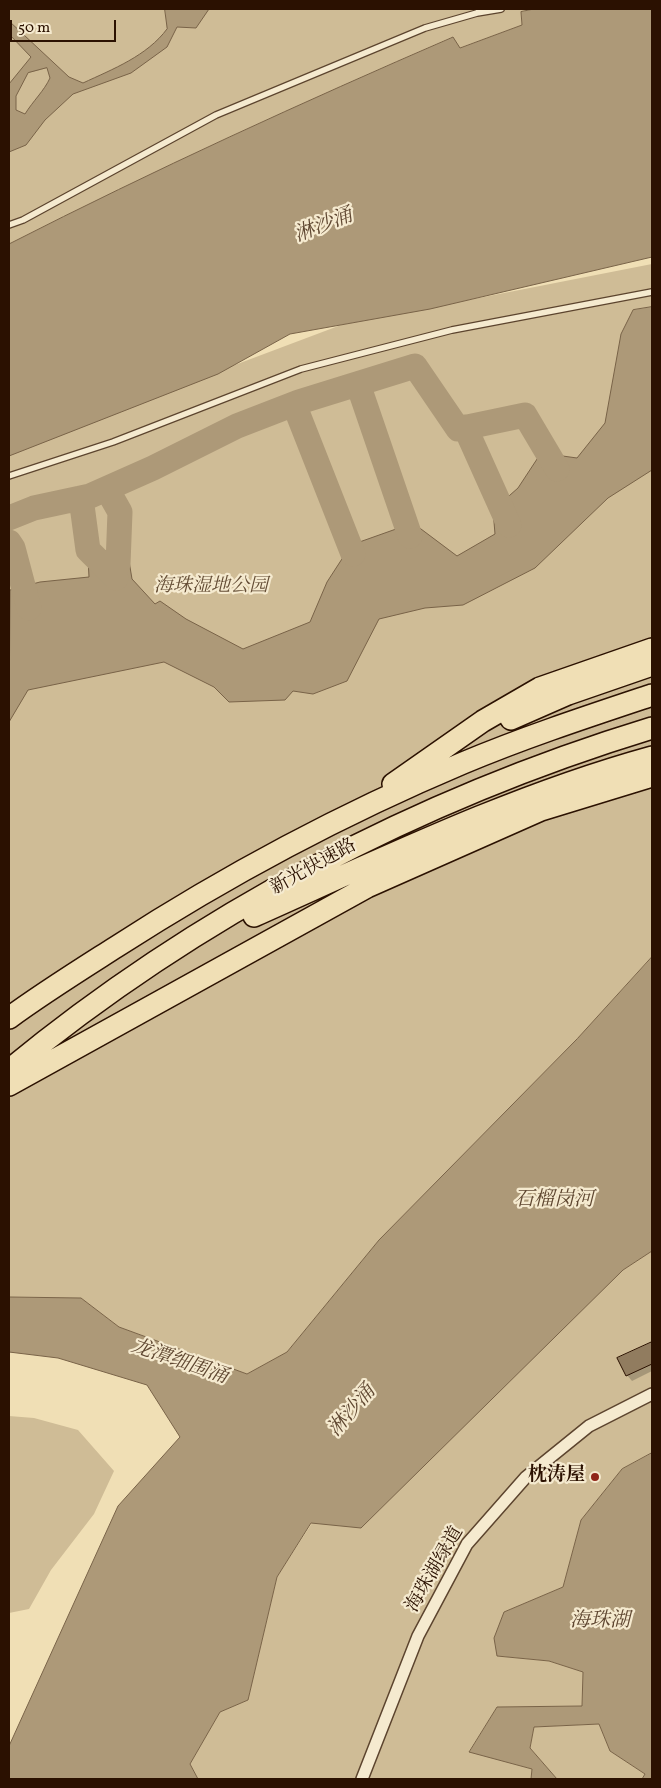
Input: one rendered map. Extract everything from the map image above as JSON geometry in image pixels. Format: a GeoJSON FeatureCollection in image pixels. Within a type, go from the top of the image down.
{"type":"FeatureCollection","features":[{"type":"Feature","properties":{"kind":"highway"},"geometry":{"type":"LineString","coordinates":[[343,818],[513,702],[567,677],[652,649]]}},
{"type":"Feature","properties":{"kind":"highway"},"geometry":{"type":"LineString","coordinates":[[343,818],[514,717],[568,694],[652,665]]}},
{"type":"Feature","properties":{"kind":"highway","name":"新光快速路"},"geometry":{"type":"LineString","coordinates":[[9,1018],[194,897],[343,818],[465,762],[572,722],[652,695]]}},
{"type":"Feature","properties":{"kind":"highway","name":"新光快速路"},"geometry":{"type":"LineString","coordinates":[[9,1070],[104,998],[176,950],[247,906],[346,850],[471,793],[586,749],[652,728]]}},
{"type":"Feature","properties":{"kind":"highway"},"geometry":{"type":"LineString","coordinates":[[176,950],[467,822],[567,784],[652,757]]}},
{"type":"Feature","properties":{"kind":"highway"},"geometry":{"type":"LineString","coordinates":[[9,1085],[367,887],[541,810],[652,776]]}},
{"type":"Feature","properties":{"kind":"street","name":"海珠湖绿道"},"geometry":{"type":"LineString","coordinates":[[362,1779],[418,1636],[467,1544],[526,1477],[589,1426],[652,1394]]}},
{"type":"Feature","properties":{"kind":"lane"},"geometry":{"type":"LineString","coordinates":[[9,225],[23,220],[216,115],[425,28],[479,11],[501,9]]}},
{"type":"Feature","properties":{"kind":"lane"},"geometry":{"type":"LineString","coordinates":[[9,476],[113,442],[301,369],[452,330],[652,292]]}},
{"type":"Feature","properties":{"kind":"green space"},"geometry":{"type":"Polygon","coordinates":[[[9,9],[534,9],[521,12],[522,25],[459,48],[452,37],[229,137],[9,244],[9,9]]]}},
{"type":"Feature","properties":{"kind":"green space","name":"海珠湿地公园"},"geometry":{"type":"Polygon","coordinates":[[[652,264],[652,957],[577,1039],[379,1240],[287,1352],[247,1374],[119,1327],[81,1298],[9,1297],[9,450],[341,325],[652,264]]]}},
{"type":"Feature","properties":{"kind":"green space"},"geometry":{"type":"Polygon","coordinates":[[[652,1251],[652,1453],[622,1469],[581,1520],[563,1587],[504,1612],[497,1656],[549,1661],[583,1672],[582,1706],[497,1707],[469,1751],[532,1769],[531,1779],[198,1779],[190,1764],[220,1712],[248,1700],[277,1577],[312,1523],[623,1270],[652,1251]]]}},
{"type":"Feature","properties":{"kind":"green space"},"geometry":{"type":"Polygon","coordinates":[[[9,1416],[34,1418],[78,1430],[114,1471],[94,1514],[51,1570],[29,1609],[9,1613],[9,1416]]]}},
{"type":"Feature","properties":{"kind":"green space"},"geometry":{"type":"Polygon","coordinates":[[[599,1724],[610,1751],[645,1774],[642,1779],[557,1779],[530,1748],[534,1727],[599,1724]]]}},
{"type":"Feature","properties":{"kind":"water"},"geometry":{"type":"Polygon","coordinates":[[[165,9],[209,9],[196,28],[177,27],[167,47],[131,73],[73,94],[45,120],[26,145],[9,152],[9,84],[31,57],[9,34],[9,21],[69,77],[83,83],[140,54],[150,47],[167,29],[165,9]],[[47,68],[28,73],[16,96],[16,110],[25,114],[50,78],[47,68]]]}},
{"type":"Feature","properties":{"kind":"water","name":"淋沙涌"},"geometry":{"type":"Polygon","coordinates":[[[534,9],[652,9],[652,257],[430,309],[290,334],[218,374],[9,456],[9,244],[229,137],[453,37],[460,48],[522,25],[521,12],[534,9]]]}},
{"type":"Feature","properties":{"kind":"water"},"geometry":{"type":"Polygon","coordinates":[[[652,307],[652,470],[608,498],[535,568],[463,605],[425,608],[379,619],[347,681],[313,694],[293,691],[285,700],[229,702],[214,687],[164,662],[28,690],[9,722],[10,590],[40,582],[89,577],[88,558],[126,543],[132,579],[155,604],[160,601],[186,619],[243,649],[310,622],[327,582],[351,545],[413,523],[457,556],[495,534],[493,510],[518,488],[541,453],[577,458],[605,423],[621,334],[633,310],[652,307]]]}},
{"type":"Feature","properties":{"kind":"water","name":"石榴岗河"},"geometry":{"type":"Polygon","coordinates":[[[652,957],[652,1251],[623,1270],[361,1528],[311,1523],[277,1577],[248,1700],[220,1712],[190,1764],[198,1779],[9,1779],[9,1746],[118,1506],[180,1437],[147,1385],[58,1358],[9,1352],[9,1297],[81,1298],[119,1327],[247,1374],[287,1352],[379,1240],[577,1039],[652,957]]]}},
{"type":"Feature","properties":{"kind":"water","name":"海珠湖"},"geometry":{"type":"Polygon","coordinates":[[[652,1453],[652,1779],[642,1779],[645,1774],[610,1751],[599,1724],[534,1727],[530,1748],[557,1779],[531,1779],[532,1769],[469,1752],[497,1707],[582,1706],[583,1672],[549,1661],[497,1656],[494,1638],[504,1612],[563,1587],[581,1520],[622,1469],[652,1453]]]}},
{"type":"Feature","properties":{"kind":"building"},"geometry":{"type":"Polygon","coordinates":[[[652,1342],[652,1364],[626,1376],[617,1358],[652,1342]]]}},
{"type":"Feature","properties":{"kind":"waterway"},"geometry":{"type":"LineString","coordinates":[[9,518],[34,508],[90,496],[153,468],[237,426],[299,402],[415,366],[458,429],[525,415],[557,469]]}},
{"type":"Feature","properties":{"kind":"waterway"},"geometry":{"type":"LineString","coordinates":[[358,384],[410,536]]}},
{"type":"Feature","properties":{"kind":"waterway"},"geometry":{"type":"LineString","coordinates":[[294,404],[353,554]]}},
{"type":"Feature","properties":{"kind":"waterway"},"geometry":{"type":"LineString","coordinates":[[465,427],[509,525]]}},
{"type":"Feature","properties":{"kind":"waterway"},"geometry":{"type":"LineString","coordinates":[[107,489],[120,512],[118,564]]}},
{"type":"Feature","properties":{"kind":"waterway"},"geometry":{"type":"LineString","coordinates":[[81,498],[88,550],[116,578]]}},
{"type":"Feature","properties":{"kind":"waterway"},"geometry":{"type":"LineString","coordinates":[[9,542],[13,548],[29,608]]}},
{"type":"Feature","properties":{"kind":"place","name":"枕涛屋"},"geometry":{"type":"Point","coordinates":[595,1477]}},
{"type":"Feature","properties":{"kind":"water label","name":"龙潭细围涌"},"geometry":{"type":"Point","coordinates":[179,1363]}}]}
